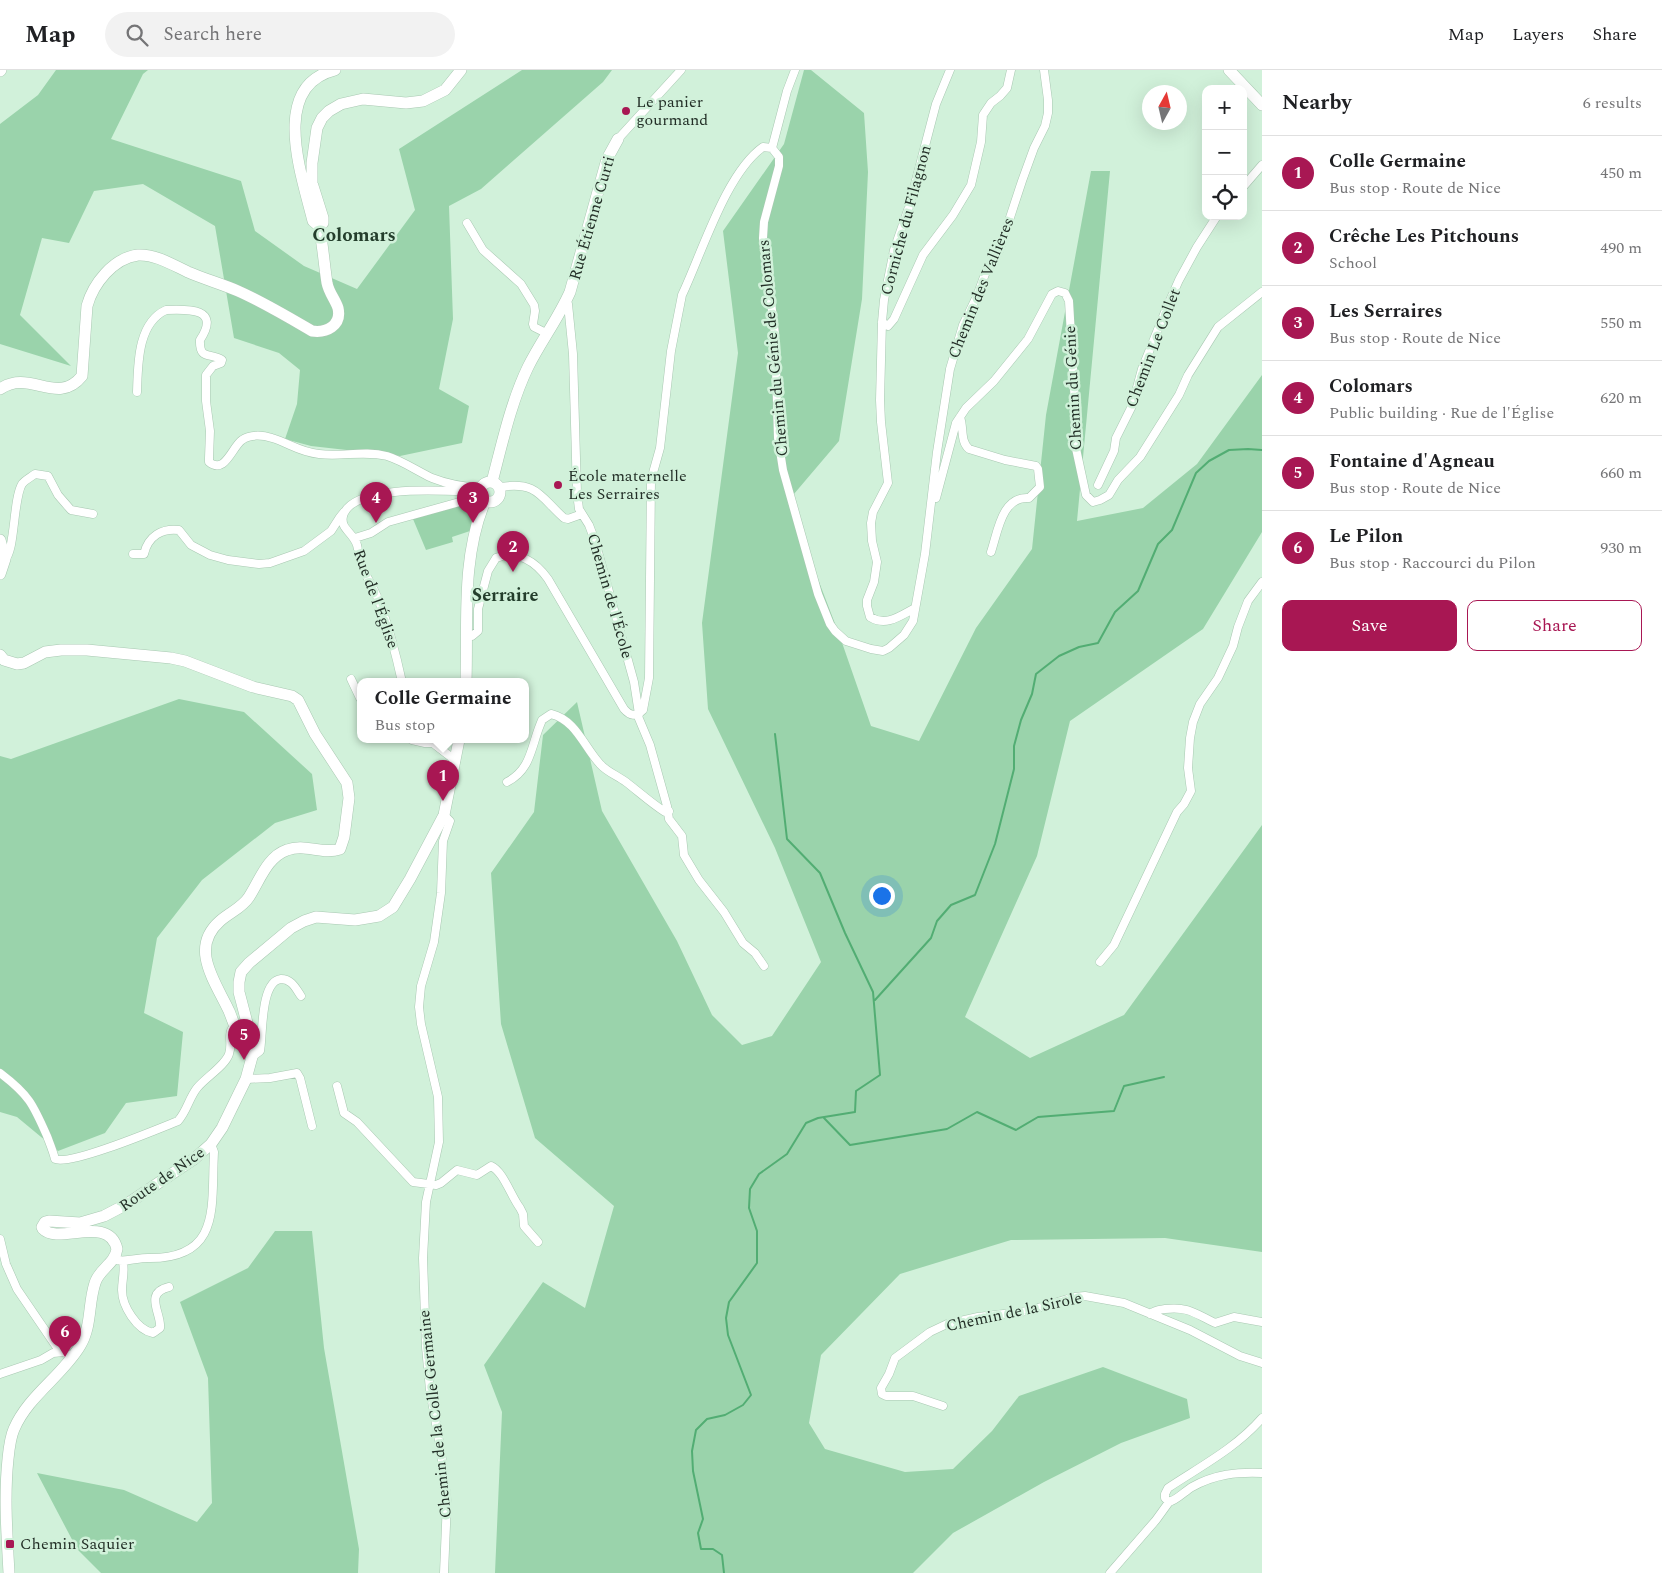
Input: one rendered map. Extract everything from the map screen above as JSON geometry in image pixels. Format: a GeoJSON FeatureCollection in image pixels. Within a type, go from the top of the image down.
{"type":"FeatureCollection","features":[{"type":"Feature","properties":{"kind":"main road"},"geometry":{"type":"LineString","coordinates":[[0,389],[13,382],[62,389],[77,382],[82,376],[87,306],[97,281],[124,260],[137,255],[153,257],[239,291],[312,331],[328,330],[334,325],[338,319],[338,311],[328,288],[319,226],[313,220],[300,163],[294,119],[301,97],[309,84],[323,74],[335,70]]}},
{"type":"Feature","properties":{"kind":"main road"},"geometry":{"type":"LineString","coordinates":[[319,226],[322,225],[323,221],[312,183],[312,170],[317,128],[322,118],[337,106],[363,99],[406,103],[424,101],[445,90],[461,70]]}},
{"type":"Feature","properties":{"kind":"main road"},"geometry":{"type":"LineString","coordinates":[[1229,70],[1262,105]]}},
{"type":"Feature","properties":{"kind":"main road","name":"Rue Étienne Curti"},"geometry":{"type":"LineString","coordinates":[[496,484],[511,415],[523,379],[534,356],[566,302],[573,284],[592,207],[607,159],[618,139]]}},
{"type":"Feature","properties":{"kind":"main road"},"geometry":{"type":"LineString","coordinates":[[466,678],[468,568],[484,483],[496,484],[500,494],[498,499],[490,502],[482,494]]}},
{"type":"Feature","properties":{"kind":"main road"},"geometry":{"type":"LineString","coordinates":[[0,540],[5,560],[0,574]]}},
{"type":"Feature","properties":{"kind":"main road"},"geometry":{"type":"LineString","coordinates":[[0,655],[4,660],[17,664],[46,652],[61,650],[87,650],[171,658],[185,661],[253,687],[292,696],[298,700],[315,734],[347,783],[349,798],[344,837],[340,849],[335,851],[327,852],[305,847],[294,847],[284,850],[265,868],[248,899],[242,906],[223,918],[209,933],[205,951],[209,971],[245,1049],[252,1055]]}},
{"type":"Feature","properties":{"kind":"main road","name":"Route de Nice"},"geometry":{"type":"LineString","coordinates":[[119,1260],[115,1242],[110,1236],[96,1232],[50,1233],[43,1229],[43,1224],[49,1221],[80,1223],[104,1216],[127,1204],[194,1159],[211,1144],[222,1128],[246,1079],[252,1055],[251,1038],[239,992],[240,977],[244,968],[304,920],[316,917],[355,920],[379,916],[396,903],[444,815],[459,743]]}},
{"type":"Feature","properties":{"kind":"main road"},"geometry":{"type":"LineString","coordinates":[[9,1573],[4,1554],[6,1493],[12,1435],[23,1412],[80,1346],[88,1327],[95,1283],[101,1272],[119,1260]]}},
{"type":"Feature","properties":{"kind":"street","name":"Rue Étienne Curti"},"geometry":{"type":"LineString","coordinates":[[618,139],[681,70]]}},
{"type":"Feature","properties":{"kind":"street"},"geometry":{"type":"LineString","coordinates":[[466,636],[472,636],[478,631],[478,609],[488,571],[496,558],[510,555],[525,558],[536,564],[548,579],[624,709],[630,714],[638,714],[645,706],[648,678],[651,480],[661,442],[671,351],[679,304],[729,189],[753,154],[763,147],[772,148],[787,91],[795,70]]}},
{"type":"Feature","properties":{"kind":"street","name":"Corniche du Filagnon"},"geometry":{"type":"LineString","coordinates":[[915,608],[888,622],[881,622],[870,617],[867,606],[867,600],[874,582],[877,562],[871,531],[873,512],[888,483],[881,422],[882,322],[894,250],[909,207],[936,104],[950,70]]}},
{"type":"Feature","properties":{"kind":"street"},"geometry":{"type":"LineString","coordinates":[[882,322],[888,326],[894,319],[923,255],[964,199],[971,185],[975,169],[981,142],[983,115],[991,103],[1007,88],[1011,70]]}},
{"type":"Feature","properties":{"kind":"street","name":"Chemin des Vallières"},"geometry":{"type":"LineString","coordinates":[[930,511],[950,369],[963,324],[977,296],[985,274],[999,251],[1034,148],[1045,126],[1048,100],[1044,70]]}},
{"type":"Feature","properties":{"kind":"street","name":"Chemin du Génie de Colomars"},"geometry":{"type":"LineString","coordinates":[[772,148],[779,157],[779,166],[764,222],[763,238],[775,334],[778,438],[783,470],[818,594],[830,624],[835,632],[846,641],[878,651],[889,648],[904,635],[913,621],[925,554],[930,511]]}},
{"type":"Feature","properties":{"kind":"street"},"geometry":{"type":"LineString","coordinates":[[1247,182],[1262,165]]}},
{"type":"Feature","properties":{"kind":"street","name":"Chemin Le Collet"},"geometry":{"type":"LineString","coordinates":[[1098,485],[1114,451],[1116,438],[1132,406],[1142,369],[1179,280],[1214,220]]}},
{"type":"Feature","properties":{"kind":"street"},"geometry":{"type":"LineString","coordinates":[[467,223],[483,250],[521,284],[534,305],[534,327],[548,334]]}},
{"type":"Feature","properties":{"kind":"street","name":"Chemin du Génie"},"geometry":{"type":"LineString","coordinates":[[930,511],[933,508],[956,423],[994,381],[1028,339],[1052,294],[1058,291],[1065,294],[1068,301],[1075,405],[1075,444],[1086,495],[1093,502],[1109,494],[1118,480],[1140,457],[1179,396],[1188,376],[1218,327],[1262,292]]}},
{"type":"Feature","properties":{"kind":"street","name":"Chemin de l'École"},"geometry":{"type":"LineString","coordinates":[[566,302],[568,304],[573,354],[579,509],[591,531],[610,592],[634,682],[638,714],[650,746],[668,812]]}},
{"type":"Feature","properties":{"kind":"street"},"geometry":{"type":"LineString","coordinates":[[137,392],[139,359],[146,331],[153,320],[166,310],[198,311],[206,318],[206,329],[200,340],[201,351],[206,356],[222,360],[221,363],[209,369],[206,375],[206,401],[210,431],[209,462],[214,466],[227,461],[244,439],[254,436],[265,436],[292,448],[319,454],[366,453],[389,457],[440,480],[482,494]]}},
{"type":"Feature","properties":{"kind":"street"},"geometry":{"type":"LineString","coordinates":[[960,417],[963,440],[965,446],[969,449],[1005,460],[1036,466],[1038,469],[1040,487],[1029,498],[1020,498],[1010,504],[1004,515],[991,552]]}},
{"type":"Feature","properties":{"kind":"street"},"geometry":{"type":"LineString","coordinates":[[5,560],[10,555],[14,518],[22,484],[35,474],[48,476],[58,495],[71,510],[93,514]]}},
{"type":"Feature","properties":{"kind":"street"},"geometry":{"type":"LineString","coordinates":[[496,484],[535,491],[543,496],[564,518],[568,519],[582,514]]}},
{"type":"Feature","properties":{"kind":"street"},"geometry":{"type":"LineString","coordinates":[[133,554],[144,554],[153,537],[163,530],[171,529],[179,530],[191,545],[210,555],[243,563],[270,563],[308,548],[331,531],[351,504],[359,500],[394,492],[422,490],[482,494]]}},
{"type":"Feature","properties":{"kind":"street"},"geometry":{"type":"LineString","coordinates":[[355,538],[371,533],[388,522],[482,494]]}},
{"type":"Feature","properties":{"kind":"street","name":"Rue de l'Église"},"geometry":{"type":"LineString","coordinates":[[346,511],[342,517],[343,527],[355,538],[361,561],[379,600],[392,636],[401,678]]}},
{"type":"Feature","properties":{"kind":"street"},"geometry":{"type":"LineString","coordinates":[[1100,962],[1114,945],[1168,829],[1191,791],[1188,768],[1193,722],[1200,704],[1218,678],[1233,646],[1248,601],[1262,582]]}},
{"type":"Feature","properties":{"kind":"street"},"geometry":{"type":"LineString","coordinates":[[350,680],[357,693]]}},
{"type":"Feature","properties":{"kind":"street"},"geometry":{"type":"LineString","coordinates":[[507,782],[513,779],[527,765],[542,720],[551,714],[560,716],[568,722],[604,767],[657,807],[668,812],[669,819],[682,836],[684,854],[699,880],[712,895],[743,943],[764,966]]}},
{"type":"Feature","properties":{"kind":"street"},"geometry":{"type":"LineString","coordinates":[[433,743],[456,761]]}},
{"type":"Feature","properties":{"kind":"street","name":"Chemin de la Colle Germaine"},"geometry":{"type":"LineString","coordinates":[[444,815],[450,823],[443,841],[441,893],[434,942],[422,986],[419,1007],[421,1024],[438,1097],[438,1142],[426,1202],[423,1258],[430,1390],[447,1501],[444,1573]]}},
{"type":"Feature","properties":{"kind":"street"},"geometry":{"type":"LineString","coordinates":[[252,1055],[260,1051],[265,998],[275,982],[282,979],[289,981],[295,986],[301,996]]}},
{"type":"Feature","properties":{"kind":"street"},"geometry":{"type":"LineString","coordinates":[[0,1073],[25,1094],[34,1108],[53,1150],[55,1159],[59,1161],[69,1160],[178,1121],[196,1090],[229,1054],[229,1032],[235,1025]]}},
{"type":"Feature","properties":{"kind":"street"},"geometry":{"type":"LineString","coordinates":[[246,1079],[270,1078],[297,1073],[300,1078],[312,1126]]}},
{"type":"Feature","properties":{"kind":"street"},"geometry":{"type":"LineString","coordinates":[[337,1086],[344,1113],[357,1122],[413,1182],[436,1185],[457,1170],[477,1175],[493,1166],[499,1172],[520,1208],[523,1214],[524,1226],[538,1242]]}},
{"type":"Feature","properties":{"kind":"street"},"geometry":{"type":"LineString","coordinates":[[169,1287],[162,1290],[156,1296],[155,1306],[161,1325],[160,1328],[154,1333],[148,1332],[134,1318],[123,1300],[124,1276],[119,1260],[160,1258],[178,1254],[200,1240],[212,1215],[214,1152],[211,1144]]}},
{"type":"Feature","properties":{"kind":"street"},"geometry":{"type":"LineString","coordinates":[[0,1239],[6,1264],[18,1289],[60,1352]]}},
{"type":"Feature","properties":{"kind":"street","name":"Chemin de la Sirole"},"geometry":{"type":"LineString","coordinates":[[943,1406],[913,1396],[886,1396],[880,1391],[895,1358],[930,1332],[948,1324],[978,1317],[1028,1311],[1074,1297],[1085,1296],[1124,1303],[1190,1330],[1240,1356],[1262,1363]]}},
{"type":"Feature","properties":{"kind":"street"},"geometry":{"type":"LineString","coordinates":[[1150,1314],[1155,1311],[1179,1308],[1193,1311],[1215,1323],[1234,1317],[1262,1322]]}},
{"type":"Feature","properties":{"kind":"street"},"geometry":{"type":"LineString","coordinates":[[0,1374],[60,1352],[72,1357]]}},
{"type":"Feature","properties":{"kind":"street"},"geometry":{"type":"LineString","coordinates":[[1169,1502],[1165,1498],[1168,1488],[1236,1444],[1262,1418]]}},
{"type":"Feature","properties":{"kind":"street"},"geometry":{"type":"LineString","coordinates":[[1110,1573],[1153,1524],[1169,1502],[1183,1492],[1204,1480],[1226,1474],[1262,1473]]}},
{"type":"Feature","properties":{"kind":"green space"},"geometry":{"type":"Polygon","coordinates":[[[56,70],[148,70],[143,74],[111,139],[241,181],[255,231],[304,266],[357,289],[415,210],[399,149],[522,70],[612,70],[603,82],[481,189],[449,206],[453,319],[439,389],[469,406],[462,443],[400,456],[311,446],[285,439],[297,404],[300,370],[279,353],[234,338],[215,226],[143,184],[94,191],[69,243],[42,238],[20,315],[71,366],[0,344],[0,124],[38,95],[56,70]]]}},
{"type":"Feature","properties":{"kind":"green space"},"geometry":{"type":"Polygon","coordinates":[[[804,70],[811,70],[864,113],[868,172],[862,299],[839,441],[788,501],[839,634],[871,726],[919,741],[976,628],[1032,549],[1046,415],[1091,171],[1110,171],[1077,521],[1143,508],[1197,464],[1262,375],[1262,532],[1203,629],[1070,721],[1037,856],[965,1017],[1030,1058],[1124,1015],[1262,825],[1262,1252],[1165,1238],[1011,1240],[900,1274],[821,1355],[809,1423],[825,1449],[905,1472],[953,1469],[992,1431],[1019,1396],[1103,1367],[1187,1399],[1190,1418],[1121,1443],[1044,1482],[953,1533],[913,1573],[495,1573],[502,1412],[484,1365],[543,1282],[585,1308],[614,1206],[535,1138],[501,1024],[491,873],[534,812],[543,735],[577,702],[602,811],[677,941],[712,1015],[742,1045],[772,1036],[821,962],[775,848],[708,709],[702,623],[738,353],[723,231],[784,144],[804,70]]]}},
{"type":"Feature","properties":{"kind":"green space"},"geometry":{"type":"Polygon","coordinates":[[[477,501],[470,531],[452,537],[453,542],[426,550],[413,519],[477,501]]]}},
{"type":"Feature","properties":{"kind":"green space"},"geometry":{"type":"Polygon","coordinates":[[[179,699],[244,712],[312,774],[317,810],[275,823],[202,880],[157,938],[144,1013],[183,1032],[177,1096],[126,1103],[105,1133],[58,1151],[17,1117],[0,1112],[0,756],[11,759],[179,699]]]}},
{"type":"Feature","properties":{"kind":"green space"},"geometry":{"type":"Polygon","coordinates":[[[275,1231],[312,1231],[324,1348],[359,1549],[358,1573],[101,1573],[77,1549],[37,1473],[124,1490],[197,1522],[212,1503],[208,1378],[180,1302],[248,1268],[275,1231]]]}},
{"type":"Feature","properties":{"kind":"waterway"},"geometry":{"type":"LineString","coordinates":[[875,1000],[931,938],[937,921],[951,905],[975,895],[995,844],[1014,769],[1014,746],[1021,720],[1032,694],[1036,674],[1059,656],[1079,647],[1098,643],[1115,612],[1138,591],[1158,544],[1172,530],[1196,473],[1209,461],[1229,450],[1262,450]]}},
{"type":"Feature","properties":{"kind":"waterway"},"geometry":{"type":"LineString","coordinates":[[724,1573],[722,1555],[713,1549],[701,1549],[698,1533],[703,1519],[693,1471],[692,1451],[696,1430],[707,1419],[725,1415],[743,1405],[751,1395],[728,1335],[726,1318],[729,1302],[757,1263],[757,1231],[749,1208],[750,1189],[759,1174],[787,1154],[806,1123],[818,1118],[855,1112],[856,1091],[880,1075],[873,992],[845,933],[820,873],[787,839],[775,734]]}},
{"type":"Feature","properties":{"kind":"waterway"},"geometry":{"type":"LineString","coordinates":[[824,1118],[850,1145],[947,1129],[977,1112],[1016,1130],[1038,1117],[1114,1111],[1124,1086],[1164,1077]]}},
{"type":"Feature","properties":{"kind":"place","name":"Le panier gourmand"},"geometry":{"type":"Point","coordinates":[626,111]}},
{"type":"Feature","properties":{"kind":"place","name":"École maternelle Les Serraires"},"geometry":{"type":"Point","coordinates":[558,485]}},
{"type":"Feature","properties":{"kind":"place","name":"Colomars"},"geometry":{"type":"Point","coordinates":[376,523]}},
{"type":"Feature","properties":{"kind":"place","name":"Les Serraires"},"geometry":{"type":"Point","coordinates":[473,523]}},
{"type":"Feature","properties":{"kind":"place","name":"Crêche Les Pitchouns"},"geometry":{"type":"Point","coordinates":[513,572]}},
{"type":"Feature","properties":{"kind":"place","name":"Colle Germaine"},"geometry":{"type":"Point","coordinates":[443,801]}},
{"type":"Feature","properties":{"kind":"place","name":"Fontaine d'Agneau"},"geometry":{"type":"Point","coordinates":[244,1060]}},
{"type":"Feature","properties":{"kind":"place","name":"Le Pilon"},"geometry":{"type":"Point","coordinates":[65,1357]}},
{"type":"Feature","properties":{"kind":"place","name":"Chemin Saquier"},"geometry":{"type":"Point","coordinates":[10,1544]}},
{"type":"Feature","properties":{"kind":"district","name":"Colomars"},"geometry":{"type":"Point","coordinates":[354,235]}},
{"type":"Feature","properties":{"kind":"district","name":"Serraire"},"geometry":{"type":"Point","coordinates":[505,595]}}]}
